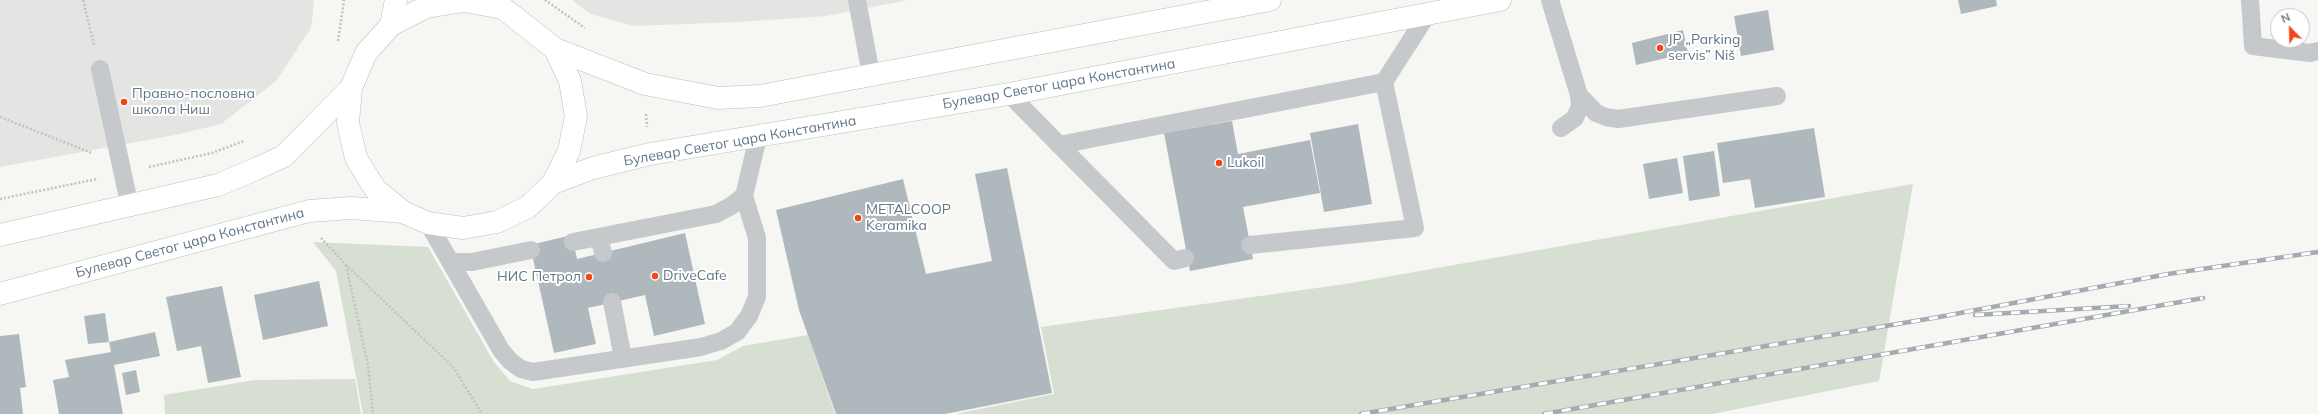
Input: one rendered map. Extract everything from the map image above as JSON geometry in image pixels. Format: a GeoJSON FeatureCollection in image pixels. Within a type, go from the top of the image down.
{"type":"FeatureCollection","features":[{"type":"Feature","properties":{"kind":"main road"},"geometry":{"type":"LineString","coordinates":[[391,25],[396,0]]}},
{"type":"Feature","properties":{"kind":"main road"},"geometry":{"type":"LineString","coordinates":[[403,212],[375,189],[356,158],[348,124],[351,88],[366,53],[391,25],[426,7],[464,1],[500,4],[555,49],[635,81],[718,98],[760,96],[871,74],[1065,40],[1270,0]]}},
{"type":"Feature","properties":{"kind":"main road","name":"Булевар Светог цара Константина"},"geometry":{"type":"LineString","coordinates":[[0,294],[309,211],[351,208],[403,212],[428,223],[463,228],[497,222],[528,207],[553,183],[593,168],[644,156],[1009,94],[1500,0]]}},
{"type":"Feature","properties":{"kind":"main road"},"geometry":{"type":"LineString","coordinates":[[553,183],[569,151],[576,116],[570,81],[555,49]]}},
{"type":"Feature","properties":{"kind":"main road"},"geometry":{"type":"LineString","coordinates":[[0,235],[218,185],[284,156],[351,88]]}},
{"type":"Feature","properties":{"kind":"lane"},"geometry":{"type":"LineString","coordinates":[[856,0],[871,74]]}},
{"type":"Feature","properties":{"kind":"lane"},"geometry":{"type":"LineString","coordinates":[[1550,0],[1579,95],[1580,106],[1575,118],[1561,128]]}},
{"type":"Feature","properties":{"kind":"lane"},"geometry":{"type":"LineString","coordinates":[[2250,0],[2253,46],[2310,53],[2318,51]]}},
{"type":"Feature","properties":{"kind":"lane"},"geometry":{"type":"LineString","coordinates":[[1250,245],[1416,228],[1384,82],[1426,15]]}},
{"type":"Feature","properties":{"kind":"lane"},"geometry":{"type":"LineString","coordinates":[[100,69],[130,206]]}},
{"type":"Feature","properties":{"kind":"lane"},"geometry":{"type":"LineString","coordinates":[[1059,145],[1384,82]]}},
{"type":"Feature","properties":{"kind":"lane"},"geometry":{"type":"LineString","coordinates":[[1009,94],[1174,261],[1185,258]]}},
{"type":"Feature","properties":{"kind":"lane"},"geometry":{"type":"LineString","coordinates":[[1579,95],[1596,113],[1606,117],[1618,119],[1777,96]]}},
{"type":"Feature","properties":{"kind":"lane"},"geometry":{"type":"LineString","coordinates":[[428,223],[501,350],[510,361],[521,369],[533,372],[701,347],[721,341],[737,332],[749,316],[757,297],[757,238],[744,196],[758,137]]}},
{"type":"Feature","properties":{"kind":"lane"},"geometry":{"type":"LineString","coordinates":[[573,242],[601,245],[716,214],[744,196]]}},
{"type":"Feature","properties":{"kind":"lane"},"geometry":{"type":"LineString","coordinates":[[451,262],[472,262],[531,250]]}},
{"type":"Feature","properties":{"kind":"lane"},"geometry":{"type":"LineString","coordinates":[[612,302],[623,358]]}},
{"type":"Feature","properties":{"kind":"path"},"geometry":{"type":"LineString","coordinates":[[83,0],[100,69]]}},
{"type":"Feature","properties":{"kind":"path"},"geometry":{"type":"LineString","coordinates":[[338,43],[344,0]]}},
{"type":"Feature","properties":{"kind":"path"},"geometry":{"type":"LineString","coordinates":[[0,117],[120,164]]}},
{"type":"Feature","properties":{"kind":"path"},"geometry":{"type":"LineString","coordinates":[[321,238],[346,265],[454,368],[482,414]]}},
{"type":"Feature","properties":{"kind":"path"},"geometry":{"type":"LineString","coordinates":[[346,265],[368,365],[373,414]]}},
{"type":"Feature","properties":{"kind":"shaded area","name":"Правно-пословна школа Ниш"},"geometry":{"type":"Polygon","coordinates":[[[0,0],[314,0],[311,28],[276,81],[221,124],[175,135],[0,167],[0,0]]]}},
{"type":"Feature","properties":{"kind":"shaded area"},"geometry":{"type":"Polygon","coordinates":[[[572,0],[908,0],[826,16],[739,22],[633,26],[590,14],[572,0]]]}},
{"type":"Feature","properties":{"kind":"shaded area"},"geometry":{"type":"Polygon","coordinates":[[[1913,184],[1879,381],[1712,414],[955,414],[1054,394],[1041,327],[1352,283],[1913,184]]]}},
{"type":"Feature","properties":{"kind":"shaded area"},"geometry":{"type":"Polygon","coordinates":[[[313,242],[428,247],[494,362],[510,381],[533,389],[717,360],[743,346],[808,335],[835,414],[363,414],[336,271],[313,242]]]}},
{"type":"Feature","properties":{"kind":"shaded area"},"geometry":{"type":"Polygon","coordinates":[[[355,379],[361,414],[165,414],[164,395],[255,380],[355,379]]]}},
{"type":"Feature","properties":{"kind":"building"},"geometry":{"type":"Polygon","coordinates":[[[1958,0],[1996,0],[1997,6],[1961,14],[1958,0]]]}},
{"type":"Feature","properties":{"kind":"building"},"geometry":{"type":"Polygon","coordinates":[[[1768,10],[1774,50],[1741,56],[1734,16],[1768,10]]]}},
{"type":"Feature","properties":{"kind":"building","name":"JP „Parking servis” Niš"},"geometry":{"type":"Polygon","coordinates":[[[1683,30],[1688,53],[1636,65],[1632,43],[1683,30]]]}},
{"type":"Feature","properties":{"kind":"building"},"geometry":{"type":"Polygon","coordinates":[[[1232,121],[1238,154],[1310,140],[1320,193],[1243,207],[1253,259],[1190,271],[1164,133],[1232,121]]]}},
{"type":"Feature","properties":{"kind":"building"},"geometry":{"type":"Polygon","coordinates":[[[1358,124],[1372,204],[1324,212],[1310,133],[1358,124]]]}},
{"type":"Feature","properties":{"kind":"building"},"geometry":{"type":"Polygon","coordinates":[[[1814,128],[1825,197],[1755,208],[1750,179],[1723,183],[1717,143],[1814,128]]]}},
{"type":"Feature","properties":{"kind":"building"},"geometry":{"type":"Polygon","coordinates":[[[1714,151],[1720,196],[1689,201],[1683,156],[1714,151]]]}},
{"type":"Feature","properties":{"kind":"building"},"geometry":{"type":"Polygon","coordinates":[[[1677,158],[1683,193],[1649,199],[1643,164],[1677,158]]]}},
{"type":"Feature","properties":{"kind":"building"},"geometry":{"type":"Polygon","coordinates":[[[1007,168],[1052,393],[945,414],[836,414],[799,310],[776,210],[903,179],[926,274],[992,261],[975,174],[1007,168]]]}},
{"type":"Feature","properties":{"kind":"building","name":"НИС Петрол"},"geometry":{"type":"Polygon","coordinates":[[[685,233],[705,324],[654,336],[645,295],[588,308],[596,344],[554,353],[530,245],[572,235],[577,259],[685,233]]]}},
{"type":"Feature","properties":{"kind":"building"},"geometry":{"type":"Polygon","coordinates":[[[319,281],[328,326],[263,340],[254,295],[319,281]]]}},
{"type":"Feature","properties":{"kind":"building"},"geometry":{"type":"Polygon","coordinates":[[[222,286],[241,377],[208,383],[201,346],[177,351],[166,297],[222,286]]]}},
{"type":"Feature","properties":{"kind":"building"},"geometry":{"type":"Polygon","coordinates":[[[105,313],[109,342],[88,344],[84,316],[105,313]]]}},
{"type":"Feature","properties":{"kind":"building"},"geometry":{"type":"Polygon","coordinates":[[[155,332],[160,356],[114,365],[123,414],[59,414],[53,380],[69,377],[65,360],[111,352],[109,342],[155,332]]]}},
{"type":"Feature","properties":{"kind":"building"},"geometry":{"type":"Polygon","coordinates":[[[19,334],[26,387],[20,388],[23,414],[0,414],[0,336],[19,334]]]}},
{"type":"Feature","properties":{"kind":"building"},"geometry":{"type":"Polygon","coordinates":[[[136,370],[140,392],[126,395],[122,373],[136,370]]]}},
{"type":"Feature","properties":{"kind":"railway"},"geometry":{"type":"LineString","coordinates":[[1361,414],[1939,317],[2168,274],[2318,252]]}},
{"type":"Feature","properties":{"kind":"railway"},"geometry":{"type":"LineString","coordinates":[[1544,414],[2203,298]]}},
{"type":"Feature","properties":{"kind":"railway"},"geometry":{"type":"LineString","coordinates":[[1975,315],[2129,306]]}},
{"type":"Feature","properties":{"kind":"place","name":"JP „Parking servis” Niš"},"geometry":{"type":"Point","coordinates":[1660,48]}},
{"type":"Feature","properties":{"kind":"place","name":"Правно-пословна школа Ниш"},"geometry":{"type":"Point","coordinates":[124,102]}},
{"type":"Feature","properties":{"kind":"place","name":"Lukoil"},"geometry":{"type":"Point","coordinates":[1219,163]}},
{"type":"Feature","properties":{"kind":"place","name":"METALCOOP Keramika"},"geometry":{"type":"Point","coordinates":[858,218]}},
{"type":"Feature","properties":{"kind":"place","name":"DriveCafe"},"geometry":{"type":"Point","coordinates":[655,276]}},
{"type":"Feature","properties":{"kind":"place","name":"НИС Петрол"},"geometry":{"type":"Point","coordinates":[589,277]}}]}
